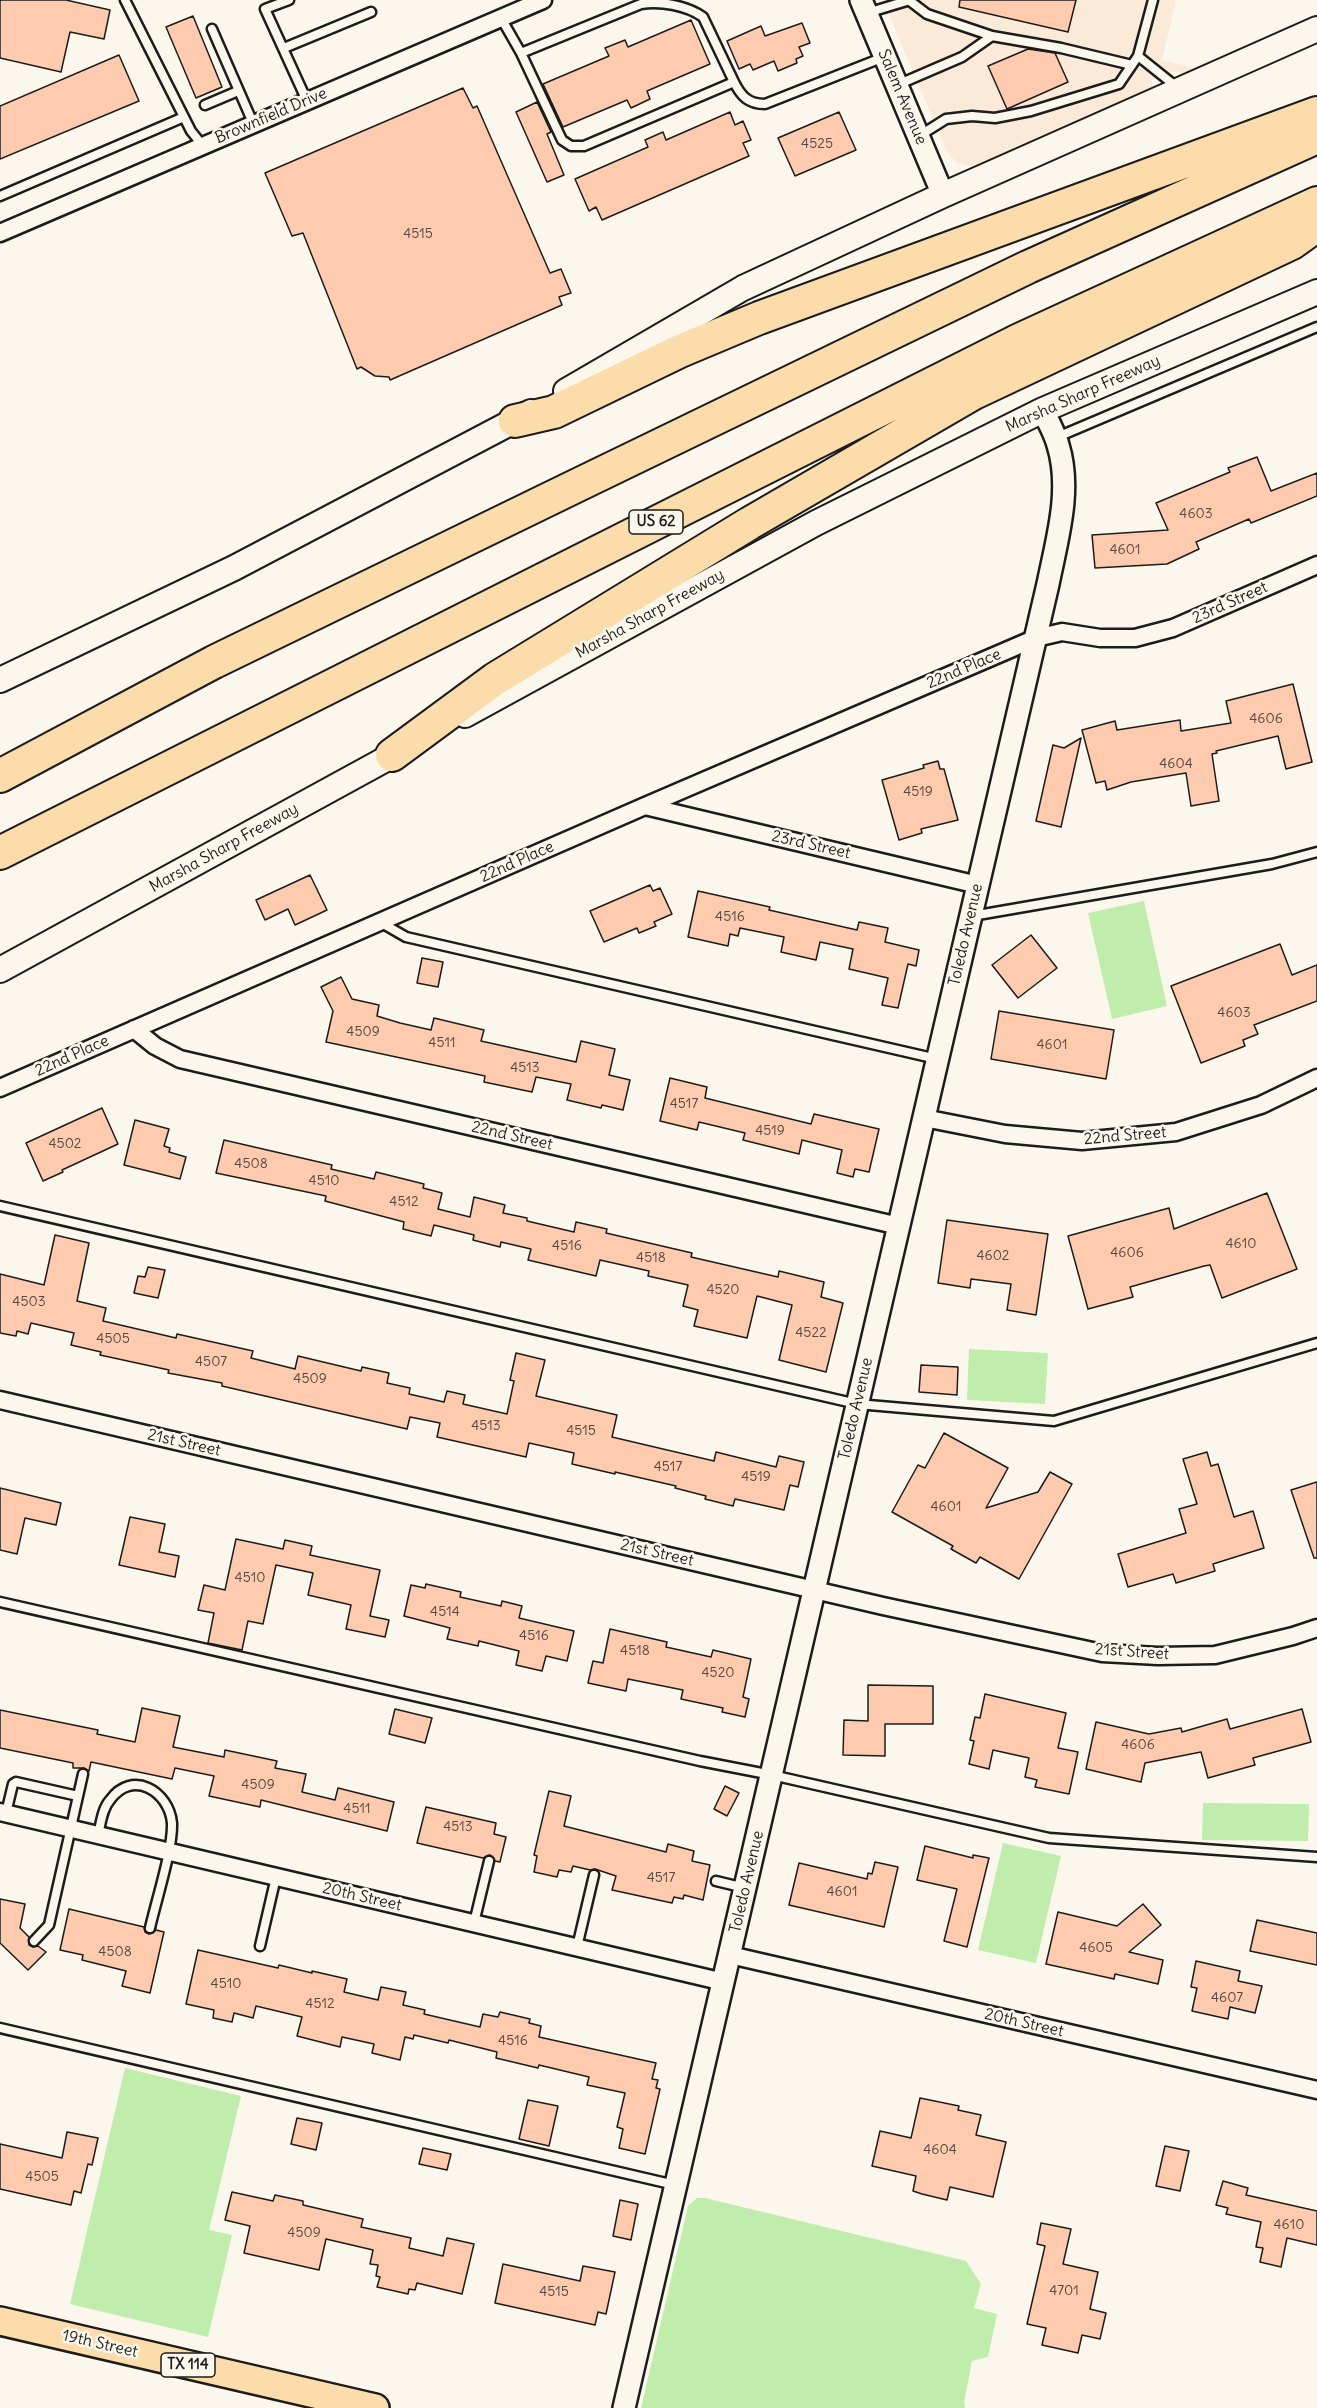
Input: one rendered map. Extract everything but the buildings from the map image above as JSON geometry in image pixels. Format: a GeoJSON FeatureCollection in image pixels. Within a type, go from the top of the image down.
{"type":"FeatureCollection","features":[{"type":"Feature","properties":{"kind":"highway"},"geometry":{"type":"LineString","coordinates":[[515,421],[554,412],[678,352],[759,318],[1317,113]]}},
{"type":"Feature","properties":{"kind":"highway"},"geometry":{"type":"LineString","coordinates":[[0,776],[214,662],[603,472],[1028,267],[1317,137]]}},
{"type":"Feature","properties":{"kind":"highway","name":"US 62"},"geometry":{"type":"LineString","coordinates":[[0,853],[1019,340],[1317,203]]}},
{"type":"Feature","properties":{"kind":"highway"},"geometry":{"type":"LineString","coordinates":[[392,755],[495,679],[750,523],[964,399],[1292,243],[1317,225]]}},
{"type":"Feature","properties":{"kind":"main road"},"geometry":{"type":"LineString","coordinates":[[0,681],[234,568],[515,421],[743,288],[944,195],[1317,29]]}},
{"type":"Feature","properties":{"kind":"main road","name":"Marsha Sharp Freeway"},"geometry":{"type":"LineString","coordinates":[[0,970],[816,523],[1043,410],[1317,292]]}},
{"type":"Feature","properties":{"kind":"main road","name":"19th Street"},"geometry":{"type":"LineString","coordinates":[[0,2321],[375,2408]]}},
{"type":"Feature","properties":{"kind":"street","name":"Brownfield Drive"},"geometry":{"type":"LineString","coordinates":[[0,233],[543,0]]}},
{"type":"Feature","properties":{"kind":"street","name":"Salem Avenue"},"geometry":{"type":"LineString","coordinates":[[863,7],[944,195]]}},
{"type":"Feature","properties":{"kind":"street","name":"Toledo Avenue"},"geometry":{"type":"LineString","coordinates":[[624,2408],[1036,638],[1063,509],[1064,487],[1058,445],[1043,410]]}},
{"type":"Feature","properties":{"kind":"street","name":"23rd Street"},"geometry":{"type":"LineString","coordinates":[[1036,638],[1062,632],[1100,638],[1135,638],[1173,628],[1317,565]]}},
{"type":"Feature","properties":{"kind":"street","name":"22nd Place"},"geometry":{"type":"LineString","coordinates":[[0,1088],[1036,638]]}},
{"type":"Feature","properties":{"kind":"street","name":"23rd Street"},"geometry":{"type":"LineString","coordinates":[[645,806],[978,885]]}},
{"type":"Feature","properties":{"kind":"street","name":"22nd Street"},"geometry":{"type":"LineString","coordinates":[[134,1029],[155,1046],[180,1059],[898,1226]]}},
{"type":"Feature","properties":{"kind":"street","name":"22nd Street"},"geometry":{"type":"LineString","coordinates":[[924,1118],[1005,1134],[1082,1141],[1176,1132],[1260,1106],[1317,1078]]}},
{"type":"Feature","properties":{"kind":"street","name":"21st Street"},"geometry":{"type":"LineString","coordinates":[[0,1400],[814,1590],[1102,1653],[1158,1656],[1215,1654],[1293,1636],[1317,1628]]}},
{"type":"Feature","properties":{"kind":"street","name":"20th Street"},"geometry":{"type":"LineString","coordinates":[[3,1813],[724,1982]]}},
{"type":"Feature","properties":{"kind":"street","name":"20th Street"},"geometry":{"type":"LineString","coordinates":[[730,1955],[1317,2090]]}},
{"type":"Feature","properties":{"kind":"lane"},"geometry":{"type":"LineString","coordinates":[[125,0],[191,131],[203,146]]}},
{"type":"Feature","properties":{"kind":"lane"},"geometry":{"type":"LineString","coordinates":[[289,0],[265,9],[307,101]]}},
{"type":"Feature","properties":{"kind":"lane"},"geometry":{"type":"LineString","coordinates":[[863,7],[910,0],[927,14],[992,36],[1061,48],[1132,65]]}},
{"type":"Feature","properties":{"kind":"lane"},"geometry":{"type":"LineString","coordinates":[[919,136],[946,119],[972,116],[995,118],[1031,111],[1119,84],[1138,56],[1153,0]]}},
{"type":"Feature","properties":{"kind":"lane"},"geometry":{"type":"LineString","coordinates":[[521,53],[645,2],[654,2],[703,16],[734,82],[744,99],[751,102],[765,104],[885,56]]}},
{"type":"Feature","properties":{"kind":"lane"},"geometry":{"type":"LineString","coordinates":[[284,48],[371,12]]}},
{"type":"Feature","properties":{"kind":"lane"},"geometry":{"type":"LineString","coordinates":[[501,18],[521,53],[562,140],[571,146],[584,146],[734,82]]}},
{"type":"Feature","properties":{"kind":"lane"},"geometry":{"type":"LineString","coordinates":[[212,29],[253,123]]}},
{"type":"Feature","properties":{"kind":"lane"},"geometry":{"type":"LineString","coordinates":[[897,85],[962,57],[992,36]]}},
{"type":"Feature","properties":{"kind":"lane"},"geometry":{"type":"LineString","coordinates":[[1138,56],[1180,90]]}},
{"type":"Feature","properties":{"kind":"lane"},"geometry":{"type":"LineString","coordinates":[[205,105],[238,91]]}},
{"type":"Feature","properties":{"kind":"lane"},"geometry":{"type":"LineString","coordinates":[[0,196],[184,117]]}},
{"type":"Feature","properties":{"kind":"lane"},"geometry":{"type":"LineString","coordinates":[[1055,438],[1317,327]]}},
{"type":"Feature","properties":{"kind":"lane"},"geometry":{"type":"LineString","coordinates":[[971,916],[1272,864],[1317,852]]}},
{"type":"Feature","properties":{"kind":"lane"},"geometry":{"type":"LineString","coordinates":[[379,922],[406,937],[938,1059]]}},
{"type":"Feature","properties":{"kind":"lane"},"geometry":{"type":"LineString","coordinates":[[0,1206],[857,1404],[1054,1421],[1317,1343]]}},
{"type":"Feature","properties":{"kind":"lane"},"geometry":{"type":"LineString","coordinates":[[0,1602],[1050,1838],[1317,1857]]}},
{"type":"Feature","properties":{"kind":"lane"},"geometry":{"type":"LineString","coordinates":[[34,1941],[49,1925],[83,1774]]}},
{"type":"Feature","properties":{"kind":"lane"},"geometry":{"type":"LineString","coordinates":[[3,1813],[13,1784],[16,1782],[78,1796]]}},
{"type":"Feature","properties":{"kind":"lane"},"geometry":{"type":"LineString","coordinates":[[98,1835],[110,1798],[125,1787],[136,1785],[151,1788],[164,1799],[172,1822],[168,1851],[150,1928]]}},
{"type":"Feature","properties":{"kind":"lane"},"geometry":{"type":"LineString","coordinates":[[474,1923],[489,1861]]}},
{"type":"Feature","properties":{"kind":"lane"},"geometry":{"type":"LineString","coordinates":[[577,1947],[594,1875]]}},
{"type":"Feature","properties":{"kind":"lane"},"geometry":{"type":"LineString","coordinates":[[260,1946],[276,1877]]}},
{"type":"Feature","properties":{"kind":"lane"},"geometry":{"type":"LineString","coordinates":[[716,1881],[746,1888]]}},
{"type":"Feature","properties":{"kind":"lane"},"geometry":{"type":"LineString","coordinates":[[0,2028],[676,2185]]}},
{"type":"Feature","properties":{"kind":"shaded area"},"geometry":{"type":"Polygon","coordinates":[[[883,0],[1176,0],[1162,60],[1202,70],[1183,76],[1176,71],[1152,80],[1152,88],[1148,93],[980,165],[968,166],[957,163],[947,152],[883,0]]]}},
{"type":"Feature","properties":{"kind":"green space"},"geometry":{"type":"Polygon","coordinates":[[[1144,901],[1167,1006],[1112,1019],[1088,913],[1144,901]]]}},
{"type":"Feature","properties":{"kind":"green space"},"geometry":{"type":"Polygon","coordinates":[[[969,1349],[1048,1353],[1045,1404],[967,1400],[969,1349]]]}},
{"type":"Feature","properties":{"kind":"green space"},"geometry":{"type":"Polygon","coordinates":[[[1203,1803],[1309,1804],[1308,1841],[1202,1840],[1203,1803]]]}},
{"type":"Feature","properties":{"kind":"green space"},"geometry":{"type":"Polygon","coordinates":[[[1003,1843],[1061,1856],[1036,1963],[978,1950],[1003,1843]]]}},
{"type":"Feature","properties":{"kind":"green space"},"geometry":{"type":"Polygon","coordinates":[[[125,2068],[241,2096],[209,2230],[232,2235],[208,2337],[70,2304],[125,2068]]]}},
{"type":"Feature","properties":{"kind":"green space"},"geometry":{"type":"Polygon","coordinates":[[[697,2198],[705,2198],[966,2261],[981,2284],[974,2308],[997,2314],[988,2357],[972,2361],[964,2402],[965,2408],[641,2408],[688,2206],[697,2198]]]}}]}
